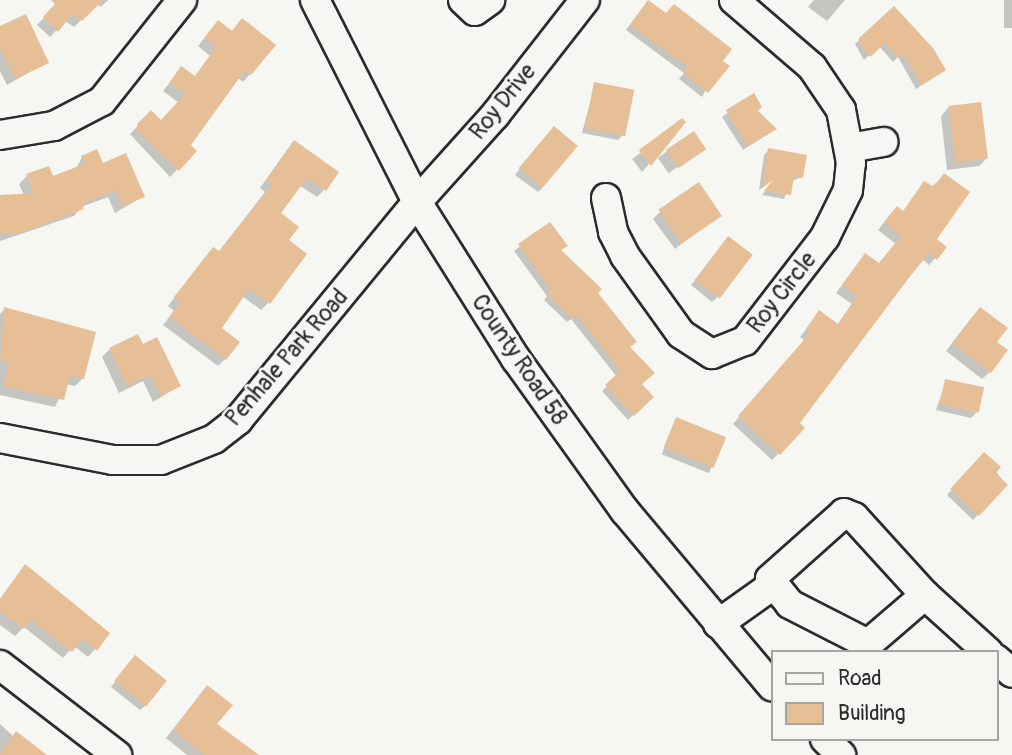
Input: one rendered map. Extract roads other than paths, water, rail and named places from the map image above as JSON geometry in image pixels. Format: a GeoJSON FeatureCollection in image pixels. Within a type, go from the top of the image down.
{"type":"FeatureCollection","features":[{"type":"Feature","properties":{"kind":"street"},"geometry":{"type":"LineString","coordinates":[[0,135],[54,126],[102,101],[183,0]]}},
{"type":"Feature","properties":{"kind":"street","name":"County Road 58"},"geometry":{"type":"LineString","coordinates":[[315,0],[417,202],[561,424],[718,624],[771,685]]}},
{"type":"Feature","properties":{"kind":"street"},"geometry":{"type":"LineString","coordinates":[[463,0],[475,11],[490,0]]}},
{"type":"Feature","properties":{"kind":"street","name":"Roy Drive"},"geometry":{"type":"LineString","coordinates":[[417,202],[495,115],[585,0]]}},
{"type":"Feature","properties":{"kind":"street","name":"Roy Circle"},"geometry":{"type":"LineString","coordinates":[[607,198],[617,243],[681,334],[703,352],[720,354],[736,347],[753,332],[825,237],[848,190],[849,148],[833,93],[813,67],[748,4]]}},
{"type":"Feature","properties":{"kind":"street"},"geometry":{"type":"LineString","coordinates":[[849,148],[883,142]]}},
{"type":"Feature","properties":{"kind":"street","name":"Penhale Park Road"},"geometry":{"type":"LineString","coordinates":[[0,438],[113,460],[161,460],[214,439],[238,420],[417,202]]}},
{"type":"Feature","properties":{"kind":"street"},"geometry":{"type":"LineString","coordinates":[[925,595],[868,643],[790,604],[773,585],[772,574],[844,513],[854,517],[925,595],[986,650]]}},
{"type":"Feature","properties":{"kind":"street"},"geometry":{"type":"LineString","coordinates":[[718,624],[773,585]]}},
{"type":"Feature","properties":{"kind":"street"},"geometry":{"type":"LineString","coordinates":[[998,661],[1012,673]]}},
{"type":"Feature","properties":{"kind":"street"},"geometry":{"type":"LineString","coordinates":[[0,665],[117,755]]}},
{"type":"Feature","properties":{"kind":"street"},"geometry":{"type":"LineString","coordinates":[[827,741],[841,755]]}}]}
